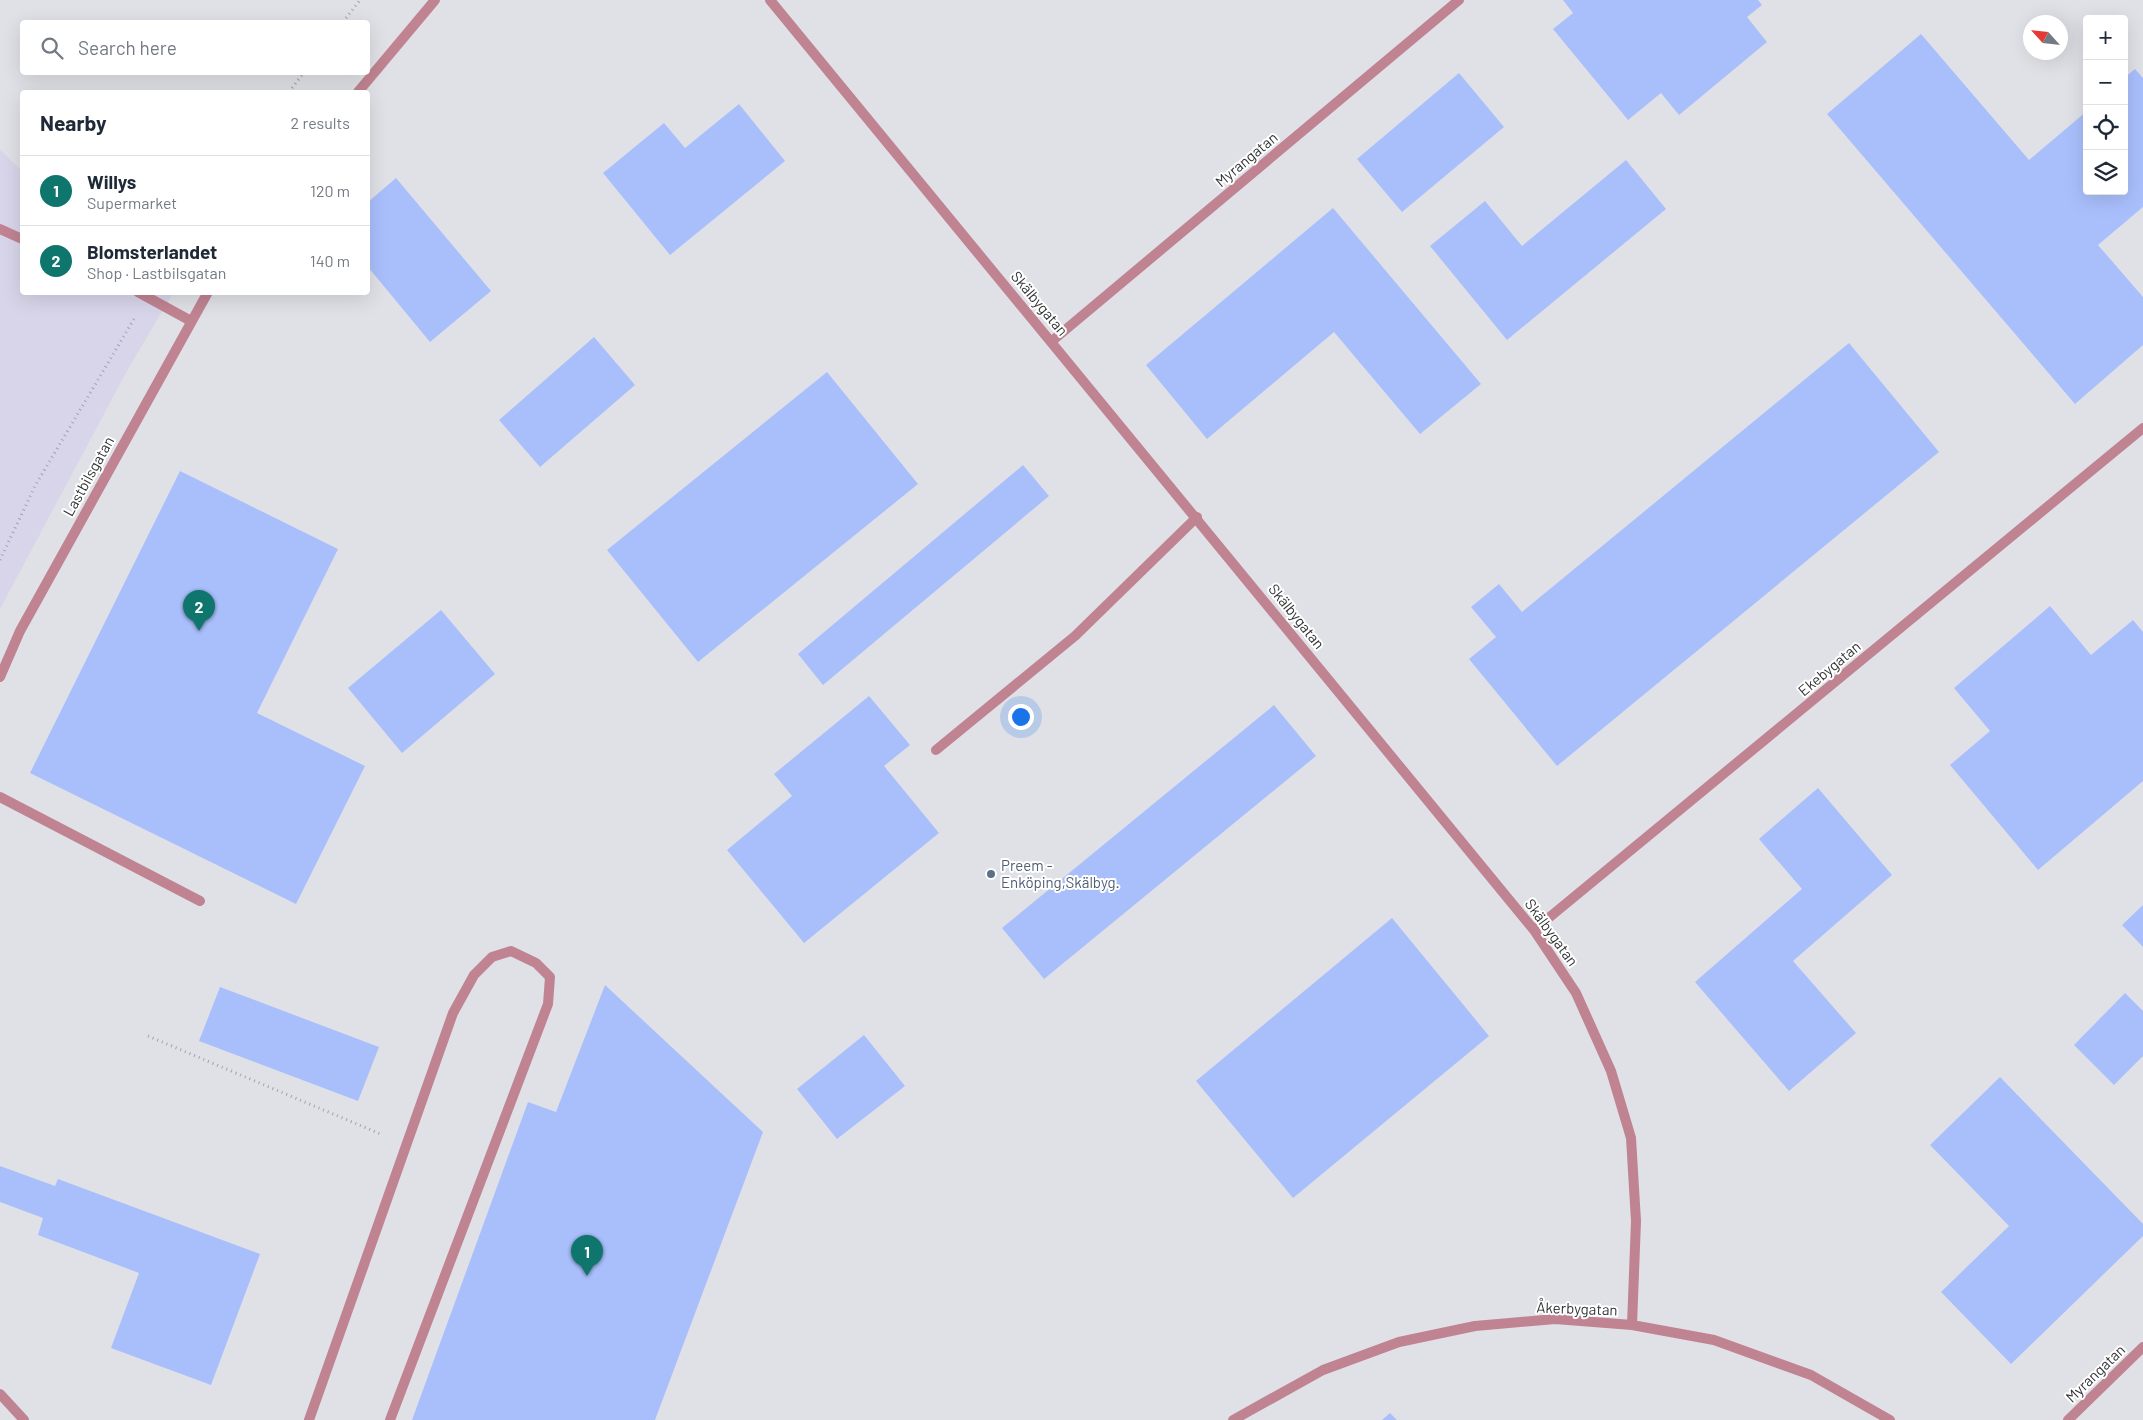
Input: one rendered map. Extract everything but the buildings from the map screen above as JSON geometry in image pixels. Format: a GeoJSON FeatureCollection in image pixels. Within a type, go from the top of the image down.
{"type":"FeatureCollection","features":[{"type":"Feature","properties":{"kind":"street"},"geometry":{"type":"LineString","coordinates":[[360,90],[435,0]]}},
{"type":"Feature","properties":{"kind":"street","name":"Skälbygatan"},"geometry":{"type":"LineString","coordinates":[[770,0],[1197,517],[1534,930],[1576,993],[1611,1071],[1631,1138],[1636,1220],[1632,1325]]}},
{"type":"Feature","properties":{"kind":"street","name":"Myrangatan"},"geometry":{"type":"LineString","coordinates":[[1052,341],[1459,0]]}},
{"type":"Feature","properties":{"kind":"street"},"geometry":{"type":"LineString","coordinates":[[0,229],[20,238]]}},
{"type":"Feature","properties":{"kind":"street"},"geometry":{"type":"LineString","coordinates":[[142,295],[191,321]]}},
{"type":"Feature","properties":{"kind":"street","name":"Lastbilsgatan"},"geometry":{"type":"LineString","coordinates":[[0,677],[20,631],[206,295]]}},
{"type":"Feature","properties":{"kind":"street","name":"Ekebygatan"},"geometry":{"type":"LineString","coordinates":[[1534,930],[2143,428]]}},
{"type":"Feature","properties":{"kind":"street"},"geometry":{"type":"LineString","coordinates":[[936,750],[1074,636],[1197,517]]}},
{"type":"Feature","properties":{"kind":"street"},"geometry":{"type":"LineString","coordinates":[[0,797],[200,901]]}},
{"type":"Feature","properties":{"kind":"street"},"geometry":{"type":"LineString","coordinates":[[309,1420],[453,1013],[474,975],[492,957],[511,952],[536,963],[550,977],[548,1004],[390,1420]]}},
{"type":"Feature","properties":{"kind":"street","name":"Åkerbygatan"},"geometry":{"type":"LineString","coordinates":[[1233,1420],[1322,1370],[1398,1342],[1475,1326],[1555,1320],[1632,1325],[1714,1340],[1811,1375],[1890,1420]]}},
{"type":"Feature","properties":{"kind":"street","name":"Myrangatan"},"geometry":{"type":"LineString","coordinates":[[2068,1420],[2143,1347]]}},
{"type":"Feature","properties":{"kind":"street"},"geometry":{"type":"LineString","coordinates":[[0,1394],[24,1420]]}},
{"type":"Feature","properties":{"kind":"path"},"geometry":{"type":"LineString","coordinates":[[345,20],[360,0]]}},
{"type":"Feature","properties":{"kind":"path"},"geometry":{"type":"LineString","coordinates":[[290,90],[302,75]]}},
{"type":"Feature","properties":{"kind":"path"},"geometry":{"type":"LineString","coordinates":[[0,560],[36,486],[142,295]]}},
{"type":"Feature","properties":{"kind":"path"},"geometry":{"type":"LineString","coordinates":[[148,1036],[406,1144]]}},
{"type":"Feature","properties":{"kind":"shaded area"},"geometry":{"type":"Polygon","coordinates":[[[0,150],[20,169],[20,295],[172,295],[128,369],[0,609],[0,150]]]}},
{"type":"Feature","properties":{"kind":"place","name":"Blomsterlandet"},"geometry":{"type":"Point","coordinates":[199,631]}},
{"type":"Feature","properties":{"kind":"place","name":"Preem - Enköping,Skälbyg."},"geometry":{"type":"Point","coordinates":[991,874]}},
{"type":"Feature","properties":{"kind":"place","name":"Willys"},"geometry":{"type":"Point","coordinates":[587,1276]}}]}
